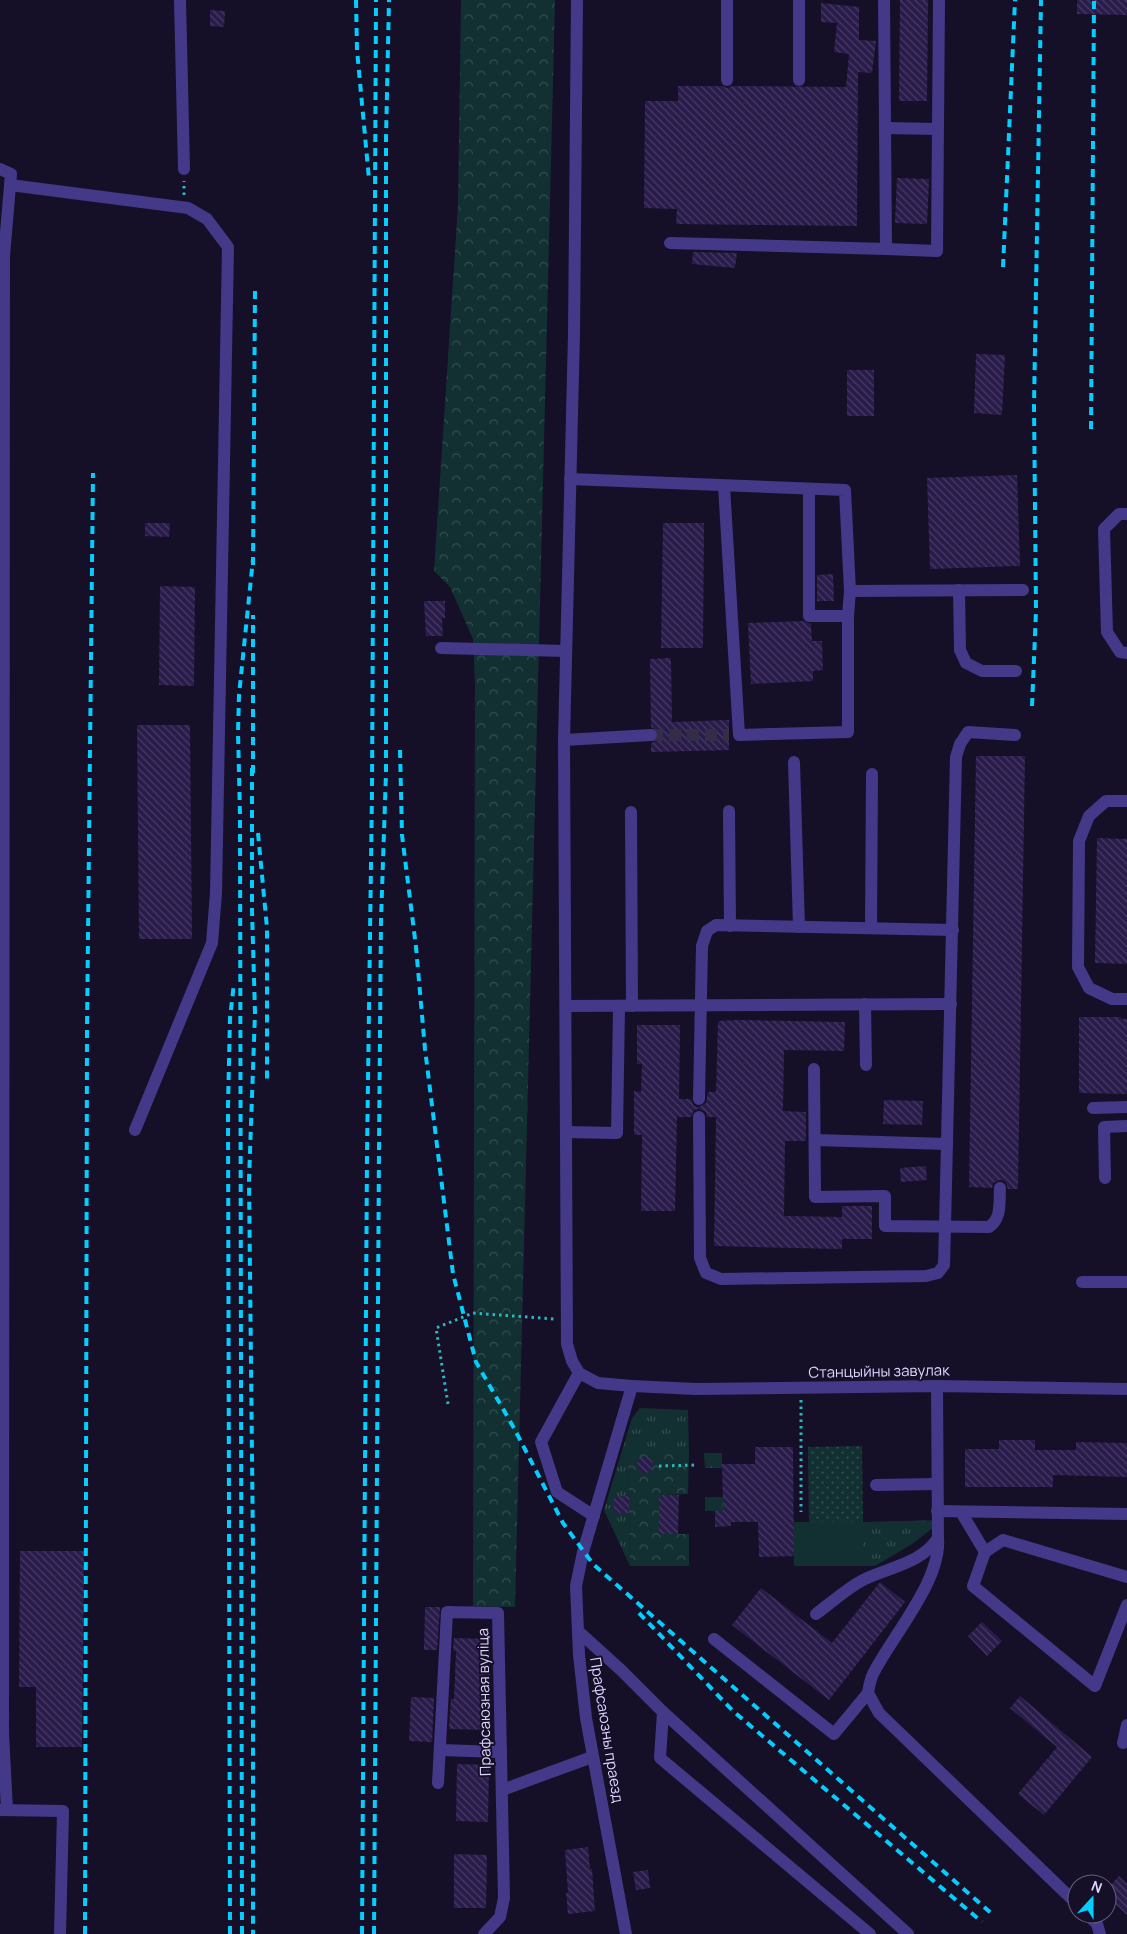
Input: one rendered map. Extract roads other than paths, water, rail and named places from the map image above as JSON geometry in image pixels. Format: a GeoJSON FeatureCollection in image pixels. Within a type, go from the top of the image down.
{"type":"FeatureCollection","features":[{"type":"Feature","properties":{"kind":"street"},"geometry":{"type":"LineString","coordinates":[[180,0],[184,169]]}},
{"type":"Feature","properties":{"kind":"street"},"geometry":{"type":"LineString","coordinates":[[577,0],[574,334],[564,740],[567,1344],[572,1361],[580,1373],[541,1442],[557,1492],[594,1516]]}},
{"type":"Feature","properties":{"kind":"street"},"geometry":{"type":"LineString","coordinates":[[727,0],[727,80]]}},
{"type":"Feature","properties":{"kind":"street"},"geometry":{"type":"LineString","coordinates":[[799,80],[800,0]]}},
{"type":"Feature","properties":{"kind":"street"},"geometry":{"type":"LineString","coordinates":[[884,0],[886,249]]}},
{"type":"Feature","properties":{"kind":"street"},"geometry":{"type":"LineString","coordinates":[[670,243],[936,251],[939,0]]}},
{"type":"Feature","properties":{"kind":"street"},"geometry":{"type":"LineString","coordinates":[[886,128],[938,129]]}},
{"type":"Feature","properties":{"kind":"street"},"geometry":{"type":"LineString","coordinates":[[0,169],[11,174],[5,187],[8,205],[2,253],[4,1810],[63,1811],[60,1934]]}},
{"type":"Feature","properties":{"kind":"street"},"geometry":{"type":"LineString","coordinates":[[5,187],[188,208],[207,219],[228,247],[216,893],[212,943],[135,1130]]}},
{"type":"Feature","properties":{"kind":"street"},"geometry":{"type":"LineString","coordinates":[[570,479],[845,490],[850,591],[848,616],[848,732],[734,735],[724,486]]}},
{"type":"Feature","properties":{"kind":"street"},"geometry":{"type":"LineString","coordinates":[[809,489],[809,616],[848,616]]}},
{"type":"Feature","properties":{"kind":"street"},"geometry":{"type":"LineString","coordinates":[[1127,514],[1119,514],[1104,529],[1107,632],[1120,652],[1127,653]]}},
{"type":"Feature","properties":{"kind":"street"},"geometry":{"type":"LineString","coordinates":[[959,590],[960,650],[966,663],[982,671],[1016,670]]}},
{"type":"Feature","properties":{"kind":"street"},"geometry":{"type":"LineString","coordinates":[[850,591],[1023,590]]}},
{"type":"Feature","properties":{"kind":"street"},"geometry":{"type":"LineString","coordinates":[[440,648],[566,651]]}},
{"type":"Feature","properties":{"kind":"street"},"geometry":{"type":"LineString","coordinates":[[699,1117],[700,1258],[706,1273],[721,1280],[926,1276],[938,1273],[944,1265],[946,1227],[956,757],[960,744],[968,732],[1015,736]]}},
{"type":"Feature","properties":{"kind":"street"},"geometry":{"type":"LineString","coordinates":[[564,740],[651,735]]}},
{"type":"Feature","properties":{"kind":"street"},"geometry":{"type":"LineString","coordinates":[[794,762],[799,927]]}},
{"type":"Feature","properties":{"kind":"street"},"geometry":{"type":"LineString","coordinates":[[871,928],[872,774]]}},
{"type":"Feature","properties":{"kind":"street"},"geometry":{"type":"LineString","coordinates":[[1127,801],[1106,801],[1089,816],[1079,841],[1078,967],[1089,988],[1112,1000],[1127,999]]}},
{"type":"Feature","properties":{"kind":"street"},"geometry":{"type":"LineString","coordinates":[[729,811],[730,926]]}},
{"type":"Feature","properties":{"kind":"street"},"geometry":{"type":"LineString","coordinates":[[566,1132],[617,1133],[626,1006],[631,812]]}},
{"type":"Feature","properties":{"kind":"street"},"geometry":{"type":"LineString","coordinates":[[699,1099],[702,946],[707,931],[716,925],[952,930]]}},
{"type":"Feature","properties":{"kind":"street"},"geometry":{"type":"LineString","coordinates":[[865,1004],[866,1065]]}},
{"type":"Feature","properties":{"kind":"street"},"geometry":{"type":"LineString","coordinates":[[566,1006],[951,1004]]}},
{"type":"Feature","properties":{"kind":"street"},"geometry":{"type":"LineString","coordinates":[[814,1069],[815,1196],[885,1196],[885,1226],[989,1227],[994,1223],[999,1213],[1000,1188]]}},
{"type":"Feature","properties":{"kind":"street"},"geometry":{"type":"LineString","coordinates":[[1093,1108],[1127,1107]]}},
{"type":"Feature","properties":{"kind":"street"},"geometry":{"type":"LineString","coordinates":[[1105,1178],[1104,1127],[1127,1126]]}},
{"type":"Feature","properties":{"kind":"street"},"geometry":{"type":"LineString","coordinates":[[815,1140],[947,1144]]}},
{"type":"Feature","properties":{"kind":"street"},"geometry":{"type":"LineString","coordinates":[[1082,1282],[1127,1282]]}},
{"type":"Feature","properties":{"kind":"street","name":"Станцыйны завулак"},"geometry":{"type":"LineString","coordinates":[[580,1373],[598,1383],[696,1389],[937,1386],[1127,1388]]}},
{"type":"Feature","properties":{"kind":"street","name":"Прафсаюзны праезд"},"geometry":{"type":"LineString","coordinates":[[626,1934],[586,1718],[579,1656],[576,1586],[583,1552],[632,1386]]}},
{"type":"Feature","properties":{"kind":"street"},"geometry":{"type":"LineString","coordinates":[[714,1639],[834,1734],[868,1693],[872,1676],[913,1609],[933,1570],[939,1550],[937,1511],[937,1386]]}},
{"type":"Feature","properties":{"kind":"street"},"geometry":{"type":"LineString","coordinates":[[876,1485],[937,1484]]}},
{"type":"Feature","properties":{"kind":"street"},"geometry":{"type":"LineString","coordinates":[[937,1511],[1127,1514]]}},
{"type":"Feature","properties":{"kind":"street"},"geometry":{"type":"LineString","coordinates":[[961,1512],[985,1552]]}},
{"type":"Feature","properties":{"kind":"street"},"geometry":{"type":"LineString","coordinates":[[816,1614],[863,1580],[904,1565],[933,1546],[938,1538]]}},
{"type":"Feature","properties":{"kind":"street"},"geometry":{"type":"LineString","coordinates":[[1127,1577],[1003,1540],[985,1552],[973,1586],[1095,1686],[1127,1605]]}},
{"type":"Feature","properties":{"kind":"street","name":"Прафсаюзная вуліца"},"geometry":{"type":"LineString","coordinates":[[440,1750],[447,1612],[498,1613],[504,1898],[500,1917],[484,1934]]}},
{"type":"Feature","properties":{"kind":"street"},"geometry":{"type":"LineString","coordinates":[[578,1631],[663,1712],[908,1934]]}},
{"type":"Feature","properties":{"kind":"street"},"geometry":{"type":"LineString","coordinates":[[868,1693],[879,1713],[1067,1894]]}},
{"type":"Feature","properties":{"kind":"street"},"geometry":{"type":"LineString","coordinates":[[663,1712],[660,1758],[870,1934]]}},
{"type":"Feature","properties":{"kind":"street"},"geometry":{"type":"LineString","coordinates":[[1123,1743],[1127,1725]]}},
{"type":"Feature","properties":{"kind":"street"},"geometry":{"type":"LineString","coordinates":[[438,1782],[440,1750],[501,1752]]}},
{"type":"Feature","properties":{"kind":"street","name":"Прафсаюзная вуліца"},"geometry":{"type":"LineString","coordinates":[[502,1790],[592,1757]]}},
{"type":"Feature","properties":{"kind":"tunnel"},"geometry":{"type":"LineString","coordinates":[[651,735],[729,735]]}},
{"type":"Feature","properties":{"kind":"railway"},"geometry":{"type":"LineString","coordinates":[[356,0],[357,50],[369,179]]}},
{"type":"Feature","properties":{"kind":"railway"},"geometry":{"type":"LineString","coordinates":[[362,1934],[367,1154],[372,791],[376,0]]}},
{"type":"Feature","properties":{"kind":"railway"},"geometry":{"type":"LineString","coordinates":[[374,1934],[381,920],[386,773],[386,138],[389,0]]}},
{"type":"Feature","properties":{"kind":"railway"},"geometry":{"type":"LineString","coordinates":[[1003,267],[1015,0]]}},
{"type":"Feature","properties":{"kind":"railway"},"geometry":{"type":"LineString","coordinates":[[1032,706],[1036,611],[1034,405],[1041,0]]}},
{"type":"Feature","properties":{"kind":"railway"},"geometry":{"type":"LineString","coordinates":[[1091,429],[1094,0]]}},
{"type":"Feature","properties":{"kind":"railway"},"geometry":{"type":"LineString","coordinates":[[253,565],[255,290]]}},
{"type":"Feature","properties":{"kind":"railway"},"geometry":{"type":"LineString","coordinates":[[85,1934],[87,1029],[93,473]]}},
{"type":"Feature","properties":{"kind":"railway"},"geometry":{"type":"LineString","coordinates":[[242,1934],[240,815],[238,732],[239,695],[253,559]]}},
{"type":"Feature","properties":{"kind":"railway"},"geometry":{"type":"LineString","coordinates":[[253,615],[253,773]]}},
{"type":"Feature","properties":{"kind":"railway"},"geometry":{"type":"LineString","coordinates":[[400,750],[402,835],[416,947],[425,1049],[453,1274],[476,1362],[514,1428],[563,1523],[593,1564],[991,1913]]}},
{"type":"Feature","properties":{"kind":"railway"},"geometry":{"type":"LineString","coordinates":[[252,768],[252,910],[255,1013],[249,1180],[253,1548],[253,1934]]}},
{"type":"Feature","properties":{"kind":"railway"},"geometry":{"type":"LineString","coordinates":[[258,833],[267,928],[267,1080]]}},
{"type":"Feature","properties":{"kind":"railway"},"geometry":{"type":"LineString","coordinates":[[230,1934],[228,1106],[230,1018],[234,983]]}},
{"type":"Feature","properties":{"kind":"railway"},"geometry":{"type":"LineString","coordinates":[[639,1613],[733,1711],[982,1922]]}}]}
